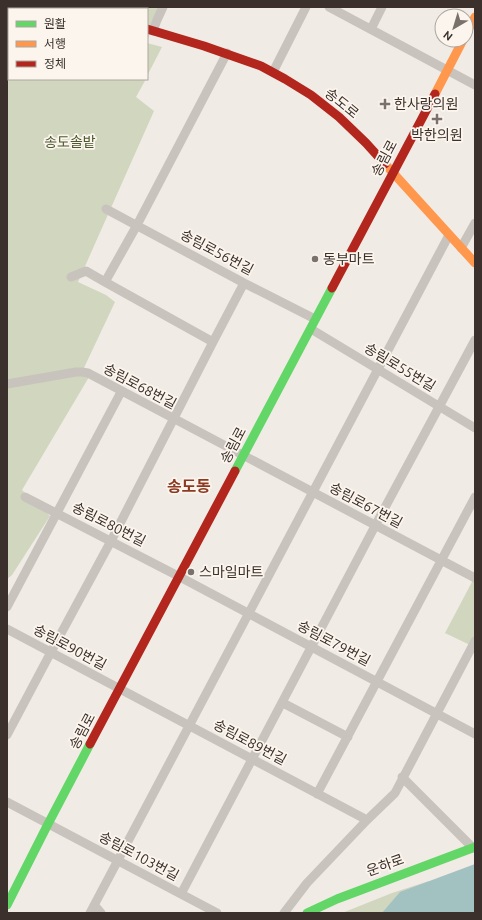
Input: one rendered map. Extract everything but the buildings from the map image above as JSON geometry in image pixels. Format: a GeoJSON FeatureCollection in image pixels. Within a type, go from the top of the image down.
{"type":"FeatureCollection","features":[{"type":"Feature","properties":{"kind":"street"},"geometry":{"type":"LineString","coordinates":[[150,30],[163,7]]}},
{"type":"Feature","properties":{"kind":"street"},"geometry":{"type":"LineString","coordinates":[[273,72],[306,7]]}},
{"type":"Feature","properties":{"kind":"street"},"geometry":{"type":"LineString","coordinates":[[329,7],[475,85]]}},
{"type":"Feature","properties":{"kind":"street"},"geometry":{"type":"LineString","coordinates":[[371,29],[382,7]]}},
{"type":"Feature","properties":{"kind":"street","name":"송도로"},"geometry":{"type":"LineString","coordinates":[[150,30],[226,53],[261,66],[297,86],[334,113],[366,143],[475,263]]}},
{"type":"Feature","properties":{"kind":"street","name":"송림로"},"geometry":{"type":"LineString","coordinates":[[7,905],[48,824],[459,48]]}},
{"type":"Feature","properties":{"kind":"street"},"geometry":{"type":"LineString","coordinates":[[105,282],[137,225],[226,53]]}},
{"type":"Feature","properties":{"kind":"street","name":"송림로56번길"},"geometry":{"type":"LineString","coordinates":[[106,209],[244,283],[315,319]]}},
{"type":"Feature","properties":{"kind":"street"},"geometry":{"type":"LineString","coordinates":[[461,248],[475,223]]}},
{"type":"Feature","properties":{"kind":"street"},"geometry":{"type":"LineString","coordinates":[[101,913],[92,909],[449,234]]}},
{"type":"Feature","properties":{"kind":"street"},"geometry":{"type":"LineString","coordinates":[[71,277],[86,270],[213,342]]}},
{"type":"Feature","properties":{"kind":"street"},"geometry":{"type":"LineString","coordinates":[[7,735],[112,541],[244,283]]}},
{"type":"Feature","properties":{"kind":"street","name":"송림로55번길"},"geometry":{"type":"LineString","coordinates":[[311,329],[475,428]]}},
{"type":"Feature","properties":{"kind":"street"},"geometry":{"type":"LineString","coordinates":[[181,894],[475,340]]}},
{"type":"Feature","properties":{"kind":"street","name":"송림로68번길"},"geometry":{"type":"LineString","coordinates":[[7,384],[76,372],[88,373],[243,456]]}},
{"type":"Feature","properties":{"kind":"street"},"geometry":{"type":"LineString","coordinates":[[7,607],[121,392]]}},
{"type":"Feature","properties":{"kind":"street","name":"송림로67번길"},"geometry":{"type":"LineString","coordinates":[[243,456],[475,578]]}},
{"type":"Feature","properties":{"kind":"street","name":"송림로80번길"},"geometry":{"type":"LineString","coordinates":[[25,496],[180,577]]}},
{"type":"Feature","properties":{"kind":"street"},"geometry":{"type":"LineString","coordinates":[[317,794],[475,497]]}},
{"type":"Feature","properties":{"kind":"street","name":"송림로79번길"},"geometry":{"type":"LineString","coordinates":[[180,577],[312,648],[378,681],[475,734]]}},
{"type":"Feature","properties":{"kind":"street","name":"송림로90번길"},"geometry":{"type":"LineString","coordinates":[[7,629],[120,689]]}},
{"type":"Feature","properties":{"kind":"street"},"geometry":{"type":"LineString","coordinates":[[284,913],[306,883],[394,792],[475,641]]}},
{"type":"Feature","properties":{"kind":"street","name":"송림로89번길"},"geometry":{"type":"LineString","coordinates":[[120,689],[367,820]]}},
{"type":"Feature","properties":{"kind":"street"},"geometry":{"type":"LineString","coordinates":[[283,703],[348,737]]}},
{"type":"Feature","properties":{"kind":"street"},"geometry":{"type":"LineString","coordinates":[[402,777],[474,848]]}},
{"type":"Feature","properties":{"kind":"street","name":"송림로103번길"},"geometry":{"type":"LineString","coordinates":[[7,802],[217,913]]}},
{"type":"Feature","properties":{"kind":"street","name":"운하로"},"geometry":{"type":"LineString","coordinates":[[307,913],[336,899],[474,848]]}},
{"type":"Feature","properties":{"kind":"green space"},"geometry":{"type":"Polygon","coordinates":[[[159,7],[148,39],[148,8],[38,8],[159,7]]]}},
{"type":"Feature","properties":{"kind":"green space","name":"송도솔밭"},"geometry":{"type":"Polygon","coordinates":[[[7,43],[8,80],[145,80],[136,97],[154,111],[78,282],[106,295],[115,302],[82,372],[89,377],[22,490],[50,516],[12,575],[7,579],[7,43]]]}},
{"type":"Feature","properties":{"kind":"green space"},"geometry":{"type":"Polygon","coordinates":[[[148,43],[162,47],[148,74],[148,43]]]}},
{"type":"Feature","properties":{"kind":"green space"},"geometry":{"type":"Polygon","coordinates":[[[473,580],[475,582],[475,635],[470,645],[445,633],[473,580]]]}},
{"type":"Feature","properties":{"kind":"green space"},"geometry":{"type":"Polygon","coordinates":[[[429,881],[401,913],[342,913],[392,893],[429,881]]]}},
{"type":"Feature","properties":{"kind":"water"},"geometry":{"type":"Polygon","coordinates":[[[475,864],[475,913],[382,913],[400,892],[475,864]]]}},
{"type":"Feature","properties":{"kind":"traffic: fast"},"geometry":{"type":"LineString","coordinates":[[235,471],[332,288]]}},
{"type":"Feature","properties":{"kind":"traffic: fast"},"geometry":{"type":"LineString","coordinates":[[7,905],[90,744]]}},
{"type":"Feature","properties":{"kind":"traffic: fast"},"geometry":{"type":"LineString","coordinates":[[307,913],[337,899],[475,847]]}},
{"type":"Feature","properties":{"kind":"traffic: slow"},"geometry":{"type":"LineString","coordinates":[[435,94],[459,48]]}},
{"type":"Feature","properties":{"kind":"traffic: slow"},"geometry":{"type":"LineString","coordinates":[[385,164],[475,263]]}},
{"type":"Feature","properties":{"kind":"traffic: jam"},"geometry":{"type":"LineString","coordinates":[[148,29],[204,46],[261,66],[285,79],[311,95],[339,117],[385,164]]}},
{"type":"Feature","properties":{"kind":"traffic: jam"},"geometry":{"type":"LineString","coordinates":[[332,288],[435,94]]}},
{"type":"Feature","properties":{"kind":"traffic: jam"},"geometry":{"type":"LineString","coordinates":[[90,744],[235,471]]}},
{"type":"Feature","properties":{"kind":"place","name":"한사랑의원"},"geometry":{"type":"Point","coordinates":[385,104]}},
{"type":"Feature","properties":{"kind":"place","name":"박한의원"},"geometry":{"type":"Point","coordinates":[437,119]}},
{"type":"Feature","properties":{"kind":"place","name":"동부마트"},"geometry":{"type":"Point","coordinates":[315,259]}},
{"type":"Feature","properties":{"kind":"place","name":"스마일마트"},"geometry":{"type":"Point","coordinates":[191,572]}},
{"type":"Feature","properties":{"kind":"district","name":"송도동"},"geometry":{"type":"Point","coordinates":[189,486]}}]}
